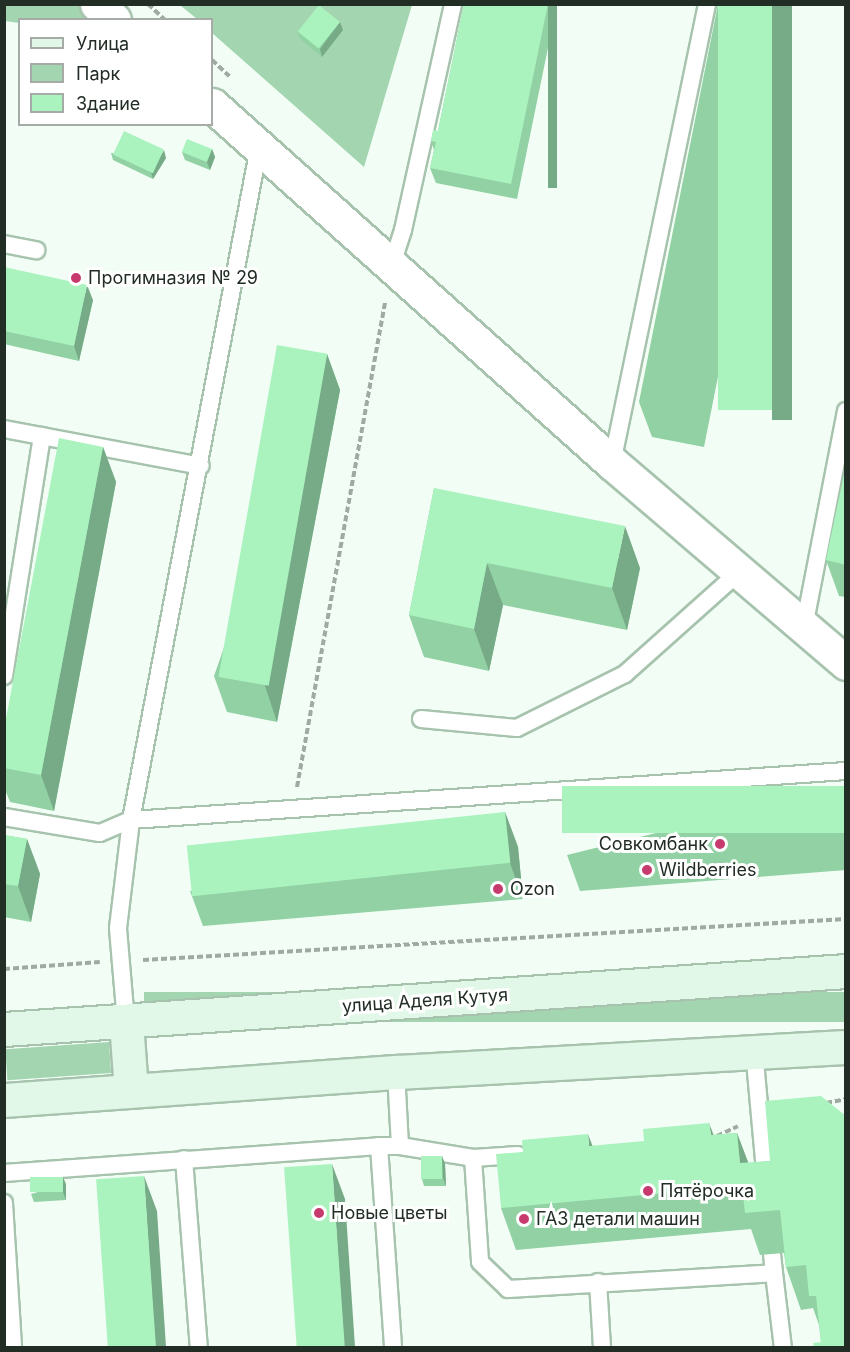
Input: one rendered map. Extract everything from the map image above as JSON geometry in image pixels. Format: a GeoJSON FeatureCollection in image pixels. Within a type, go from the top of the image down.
{"type":"FeatureCollection","features":[{"type":"Feature","properties":{"kind":"main road","name":"улица Аделя Кутуя"},"geometry":{"type":"LineString","coordinates":[[4,1029],[846,971]]}},
{"type":"Feature","properties":{"kind":"main road"},"geometry":{"type":"LineString","coordinates":[[126,1022],[132,1090]]}},
{"type":"Feature","properties":{"kind":"main road"},"geometry":{"type":"LineString","coordinates":[[4,1100],[396,1072],[754,1050],[846,1047]]}},
{"type":"Feature","properties":{"kind":"street"},"geometry":{"type":"LineString","coordinates":[[97,4],[112,18]]}},
{"type":"Feature","properties":{"kind":"street"},"geometry":{"type":"LineString","coordinates":[[213,106],[392,264],[612,464],[846,663]]}},
{"type":"Feature","properties":{"kind":"lane"},"geometry":{"type":"LineString","coordinates":[[392,264],[403,230],[453,4]]}},
{"type":"Feature","properties":{"kind":"lane"},"geometry":{"type":"LineString","coordinates":[[612,464],[707,4]]}},
{"type":"Feature","properties":{"kind":"lane"},"geometry":{"type":"LineString","coordinates":[[126,1022],[118,928],[131,820],[201,466],[259,147]]}},
{"type":"Feature","properties":{"kind":"lane"},"geometry":{"type":"LineString","coordinates":[[4,244],[36,250]]}},
{"type":"Feature","properties":{"kind":"lane"},"geometry":{"type":"LineString","coordinates":[[804,627],[846,411]]}},
{"type":"Feature","properties":{"kind":"lane"},"geometry":{"type":"LineString","coordinates":[[4,429],[201,466]]}},
{"type":"Feature","properties":{"kind":"lane"},"geometry":{"type":"LineString","coordinates":[[4,676],[42,436]]}},
{"type":"Feature","properties":{"kind":"lane"},"geometry":{"type":"LineString","coordinates":[[421,719],[517,728],[625,674],[740,571]]}},
{"type":"Feature","properties":{"kind":"lane"},"geometry":{"type":"LineString","coordinates":[[4,817],[100,833],[131,820],[846,771]]}},
{"type":"Feature","properties":{"kind":"lane"},"geometry":{"type":"LineString","coordinates":[[754,1050],[768,1204]]}},
{"type":"Feature","properties":{"kind":"lane"},"geometry":{"type":"LineString","coordinates":[[396,1072],[400,1146]]}},
{"type":"Feature","properties":{"kind":"lane"},"geometry":{"type":"LineString","coordinates":[[760,1117],[781,1116]]}},
{"type":"Feature","properties":{"kind":"lane"},"geometry":{"type":"LineString","coordinates":[[379,1146],[393,1347]]}},
{"type":"Feature","properties":{"kind":"lane"},"geometry":{"type":"LineString","coordinates":[[4,1173],[379,1146],[400,1146],[473,1158],[532,1154]]}},
{"type":"Feature","properties":{"kind":"lane"},"geometry":{"type":"LineString","coordinates":[[473,1158],[480,1262],[508,1289],[774,1273]]}},
{"type":"Feature","properties":{"kind":"lane"},"geometry":{"type":"LineString","coordinates":[[184,1159],[199,1347]]}},
{"type":"Feature","properties":{"kind":"lane"},"geometry":{"type":"LineString","coordinates":[[4,1203],[13,1347]]}},
{"type":"Feature","properties":{"kind":"lane"},"geometry":{"type":"LineString","coordinates":[[772,1254],[783,1347]]}},
{"type":"Feature","properties":{"kind":"lane"},"geometry":{"type":"LineString","coordinates":[[598,1282],[602,1347]]}},
{"type":"Feature","properties":{"kind":"path"},"geometry":{"type":"LineString","coordinates":[[148,4],[163,18]]}},
{"type":"Feature","properties":{"kind":"path"},"geometry":{"type":"LineString","coordinates":[[293,808],[392,264]]}},
{"type":"Feature","properties":{"kind":"path"},"geometry":{"type":"LineString","coordinates":[[4,969],[846,919]]}},
{"type":"Feature","properties":{"kind":"path"},"geometry":{"type":"LineString","coordinates":[[813,1106],[846,1099]]}},
{"type":"Feature","properties":{"kind":"path"},"geometry":{"type":"LineString","coordinates":[[706,1141],[760,1117]]}},
{"type":"Feature","properties":{"kind":"green space"},"geometry":{"type":"Polygon","coordinates":[[[4,5],[86,5],[102,18],[18,18],[18,23],[5,21],[4,5]]]}},
{"type":"Feature","properties":{"kind":"green space"},"geometry":{"type":"Polygon","coordinates":[[[180,5],[412,5],[364,167],[213,34],[213,18],[196,18],[180,5]]]}},
{"type":"Feature","properties":{"kind":"green space"},"geometry":{"type":"Polygon","coordinates":[[[144,992],[845,992],[845,1022],[144,1022],[144,992]]]}},
{"type":"Feature","properties":{"kind":"green space"},"geometry":{"type":"Polygon","coordinates":[[[109,1042],[111,1073],[7,1080],[5,1049],[109,1042]]]}},
{"type":"Feature","properties":{"kind":"building"},"geometry":{"type":"Polygon","coordinates":[[[464,4],[548,4],[511,184],[430,168],[436,142],[431,141],[433,130],[438,131],[464,4]]]}},
{"type":"Feature","properties":{"kind":"building"},"geometry":{"type":"Polygon","coordinates":[[[718,4],[772,4],[772,410],[718,410],[718,4]]]}},
{"type":"Feature","properties":{"kind":"building"},"geometry":{"type":"Polygon","coordinates":[[[319,5],[340,22],[319,48],[298,31],[319,5]]]}},
{"type":"Feature","properties":{"kind":"building"},"geometry":{"type":"Polygon","coordinates":[[[124,131],[164,150],[153,173],[113,155],[124,131]]]}},
{"type":"Feature","properties":{"kind":"building"},"geometry":{"type":"Polygon","coordinates":[[[187,139],[212,149],[207,162],[182,152],[187,139]]]}},
{"type":"Feature","properties":{"kind":"building"},"geometry":{"type":"Polygon","coordinates":[[[4,267],[87,285],[74,346],[4,331],[4,267]]]}},
{"type":"Feature","properties":{"kind":"building"},"geometry":{"type":"Polygon","coordinates":[[[277,345],[327,354],[269,686],[218,677],[277,345]]]}},
{"type":"Feature","properties":{"kind":"building"},"geometry":{"type":"Polygon","coordinates":[[[59,438],[103,447],[41,775],[4,768],[4,729],[59,438]]]}},
{"type":"Feature","properties":{"kind":"building"},"geometry":{"type":"Polygon","coordinates":[[[846,465],[846,565],[826,560],[846,465]]]}},
{"type":"Feature","properties":{"kind":"building"},"geometry":{"type":"Polygon","coordinates":[[[434,488],[625,526],[612,588],[487,563],[474,629],[409,615],[434,488]]]}},
{"type":"Feature","properties":{"kind":"building"},"geometry":{"type":"Polygon","coordinates":[[[562,786],[846,786],[846,833],[562,833],[562,786]]]}},
{"type":"Feature","properties":{"kind":"building"},"geometry":{"type":"Polygon","coordinates":[[[505,812],[510,863],[192,896],[187,845],[505,812]]]}},
{"type":"Feature","properties":{"kind":"building"},"geometry":{"type":"Polygon","coordinates":[[[4,835],[27,839],[18,886],[4,884],[4,835]]]}},
{"type":"Feature","properties":{"kind":"building"},"geometry":{"type":"Polygon","coordinates":[[[821,1096],[846,1116],[846,1347],[814,1347],[813,1343],[821,1342],[816,1296],[809,1296],[806,1265],[786,1267],[780,1210],[745,1213],[742,1186],[501,1208],[496,1154],[523,1152],[522,1140],[588,1134],[589,1146],[644,1141],[643,1129],[709,1123],[711,1135],[737,1133],[740,1163],[770,1161],[765,1101],[821,1096]]]}},
{"type":"Feature","properties":{"kind":"building"},"geometry":{"type":"Polygon","coordinates":[[[421,1156],[442,1156],[442,1179],[421,1179],[421,1156]]]}},
{"type":"Feature","properties":{"kind":"building"},"geometry":{"type":"Polygon","coordinates":[[[332,1164],[345,1347],[297,1348],[284,1167],[332,1164]]]}},
{"type":"Feature","properties":{"kind":"building"},"geometry":{"type":"Polygon","coordinates":[[[144,1176],[156,1347],[108,1348],[96,1179],[144,1176]]]}},
{"type":"Feature","properties":{"kind":"building"},"geometry":{"type":"Polygon","coordinates":[[[30,1177],[63,1177],[63,1192],[30,1192],[30,1177]]]}},
{"type":"Feature","properties":{"kind":"place","name":"Прогимназия № 29"},"geometry":{"type":"Point","coordinates":[76,278]}},
{"type":"Feature","properties":{"kind":"place","name":"Совкомбанк"},"geometry":{"type":"Point","coordinates":[720,844]}},
{"type":"Feature","properties":{"kind":"place","name":"Wildberries"},"geometry":{"type":"Point","coordinates":[647,870]}},
{"type":"Feature","properties":{"kind":"place","name":"Ozon"},"geometry":{"type":"Point","coordinates":[498,889]}},
{"type":"Feature","properties":{"kind":"place","name":"Пятёрочка"},"geometry":{"type":"Point","coordinates":[648,1191]}},
{"type":"Feature","properties":{"kind":"place","name":"Новые цветы"},"geometry":{"type":"Point","coordinates":[319,1213]}},
{"type":"Feature","properties":{"kind":"place","name":"ГАЗ детали машин"},"geometry":{"type":"Point","coordinates":[524,1219]}}]}
